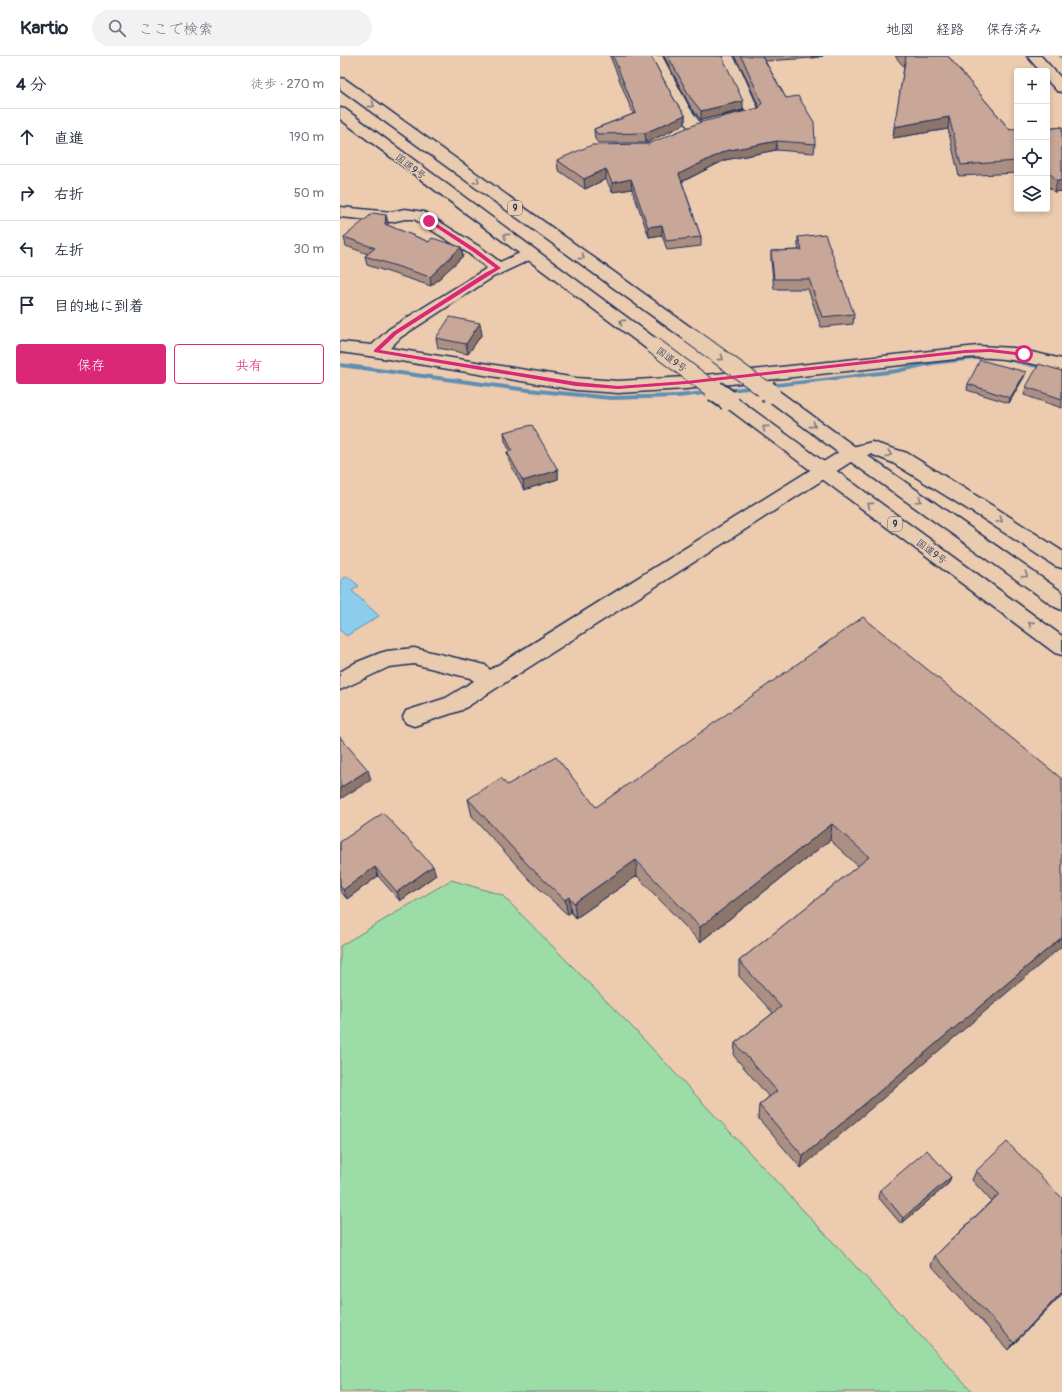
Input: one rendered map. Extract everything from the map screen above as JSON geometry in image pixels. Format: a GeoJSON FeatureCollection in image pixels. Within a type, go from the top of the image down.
{"type":"FeatureCollection","features":[{"type":"Feature","properties":{"kind":"main road"},"geometry":{"type":"LineString","coordinates":[[655,56],[682,108],[696,127]]}},
{"type":"Feature","properties":{"kind":"main road"},"geometry":{"type":"LineString","coordinates":[[682,133],[713,122],[753,113],[735,72],[726,56]]}},
{"type":"Feature","properties":{"kind":"main road"},"geometry":{"type":"LineString","coordinates":[[1034,56],[1062,88]]}},
{"type":"Feature","properties":{"kind":"main road","name":"9"},"geometry":{"type":"LineString","coordinates":[[340,82],[851,453],[1062,602]]}},
{"type":"Feature","properties":{"kind":"main road","name":"国道9号"},"geometry":{"type":"LineString","coordinates":[[340,112],[1062,647]]}},
{"type":"Feature","properties":{"kind":"main road"},"geometry":{"type":"LineString","coordinates":[[340,212],[391,216],[405,214],[418,215],[474,250],[498,268]]}},
{"type":"Feature","properties":{"kind":"main road"},"geometry":{"type":"LineString","coordinates":[[376,351],[395,333],[486,274],[530,254]]}},
{"type":"Feature","properties":{"kind":"main road"},"geometry":{"type":"LineString","coordinates":[[340,347],[376,351],[576,384],[618,387],[686,383],[984,351],[1024,354],[1062,365]]}},
{"type":"Feature","properties":{"kind":"main road"},"geometry":{"type":"LineString","coordinates":[[414,716],[454,704],[851,453],[872,448],[900,458],[989,513],[1062,561]]}},
{"type":"Feature","properties":{"kind":"main road"},"geometry":{"type":"LineString","coordinates":[[340,682],[363,669],[387,659],[414,656],[477,671],[489,682]]}},
{"type":"Feature","properties":{"kind":"green space"},"geometry":{"type":"Polygon","coordinates":[[[451,880],[502,895],[632,1027],[973,1392],[340,1392],[340,946],[451,880]]]}},
{"type":"Feature","properties":{"kind":"water"},"geometry":{"type":"Polygon","coordinates":[[[347,576],[359,586],[352,591],[379,616],[346,636],[340,630],[340,581],[347,576]]]}},
{"type":"Feature","properties":{"kind":"building"},"geometry":{"type":"Polygon","coordinates":[[[613,56],[651,56],[674,99],[685,115],[645,133],[597,134],[594,129],[636,113],[613,56]]]}},
{"type":"Feature","properties":{"kind":"building"},"geometry":{"type":"Polygon","coordinates":[[[668,56],[722,56],[743,101],[701,111],[690,97],[668,56]]]}},
{"type":"Feature","properties":{"kind":"building"},"geometry":{"type":"Polygon","coordinates":[[[740,56],[762,56],[786,98],[798,96],[814,122],[815,144],[777,141],[725,151],[679,174],[701,237],[666,241],[662,225],[648,227],[631,179],[612,183],[606,169],[584,179],[557,160],[592,145],[648,144],[701,122],[759,108],[762,103],[740,56]]]}},
{"type":"Feature","properties":{"kind":"building"},"geometry":{"type":"Polygon","coordinates":[[[906,56],[948,56],[1010,130],[1014,129],[1014,161],[961,165],[949,117],[894,127],[906,56]]]}},
{"type":"Feature","properties":{"kind":"building"},"geometry":{"type":"Polygon","coordinates":[[[1062,127],[1062,180],[1057,181],[1050,173],[1050,129],[1062,127]]]}},
{"type":"Feature","properties":{"kind":"building"},"geometry":{"type":"Polygon","coordinates":[[[373,213],[386,215],[385,224],[429,242],[432,238],[461,247],[430,277],[365,256],[375,248],[344,237],[373,213]]]}},
{"type":"Feature","properties":{"kind":"building"},"geometry":{"type":"Polygon","coordinates":[[[825,234],[854,314],[822,317],[809,279],[774,279],[771,251],[802,250],[798,237],[825,234]]]}},
{"type":"Feature","properties":{"kind":"building"},"geometry":{"type":"Polygon","coordinates":[[[450,317],[480,323],[466,344],[436,338],[450,317]]]}},
{"type":"Feature","properties":{"kind":"building"},"geometry":{"type":"Polygon","coordinates":[[[980,360],[1026,372],[1010,398],[968,384],[980,360]]]}},
{"type":"Feature","properties":{"kind":"building"},"geometry":{"type":"Polygon","coordinates":[[[1039,364],[1062,371],[1062,399],[1026,387],[1039,364]]]}},
{"type":"Feature","properties":{"kind":"building"},"geometry":{"type":"Polygon","coordinates":[[[532,425],[558,470],[523,481],[507,452],[512,451],[504,432],[532,425]]]}},
{"type":"Feature","properties":{"kind":"building"},"geometry":{"type":"Polygon","coordinates":[[[863,617],[1062,779],[1062,937],[803,1156],[759,1105],[777,1091],[735,1043],[781,1007],[739,961],[869,857],[832,824],[700,927],[636,860],[574,903],[569,897],[565,900],[528,865],[468,799],[501,778],[507,785],[556,757],[596,807],[863,617]]]}},
{"type":"Feature","properties":{"kind":"building"},"geometry":{"type":"Polygon","coordinates":[[[340,737],[368,770],[340,788],[340,737]]]}},
{"type":"Feature","properties":{"kind":"building"},"geometry":{"type":"Polygon","coordinates":[[[383,813],[433,866],[397,892],[375,867],[343,890],[340,886],[340,842],[383,813]]]}},
{"type":"Feature","properties":{"kind":"building"},"geometry":{"type":"Polygon","coordinates":[[[1007,1142],[1062,1198],[1062,1292],[1014,1343],[935,1256],[999,1194],[976,1171],[1007,1142]]]}},
{"type":"Feature","properties":{"kind":"building"},"geometry":{"type":"Polygon","coordinates":[[[927,1150],[951,1177],[903,1218],[880,1190],[927,1150]]]}},
{"type":"Feature","properties":{"kind":"waterway"},"geometry":{"type":"LineString","coordinates":[[340,365],[528,390],[611,398],[678,396],[823,380],[897,371],[932,363],[980,357]]}},
{"type":"Feature","properties":{"kind":"waterway"},"geometry":{"type":"LineString","coordinates":[[1010,359],[1062,372]]}},
{"type":"Feature","properties":{"kind":"route"},"geometry":{"type":"LineString","coordinates":[[429,221],[474,250],[498,268],[486,274],[395,333],[376,351],[576,384],[618,387],[686,383],[965,352],[990,350],[1024,354]]}}]}
